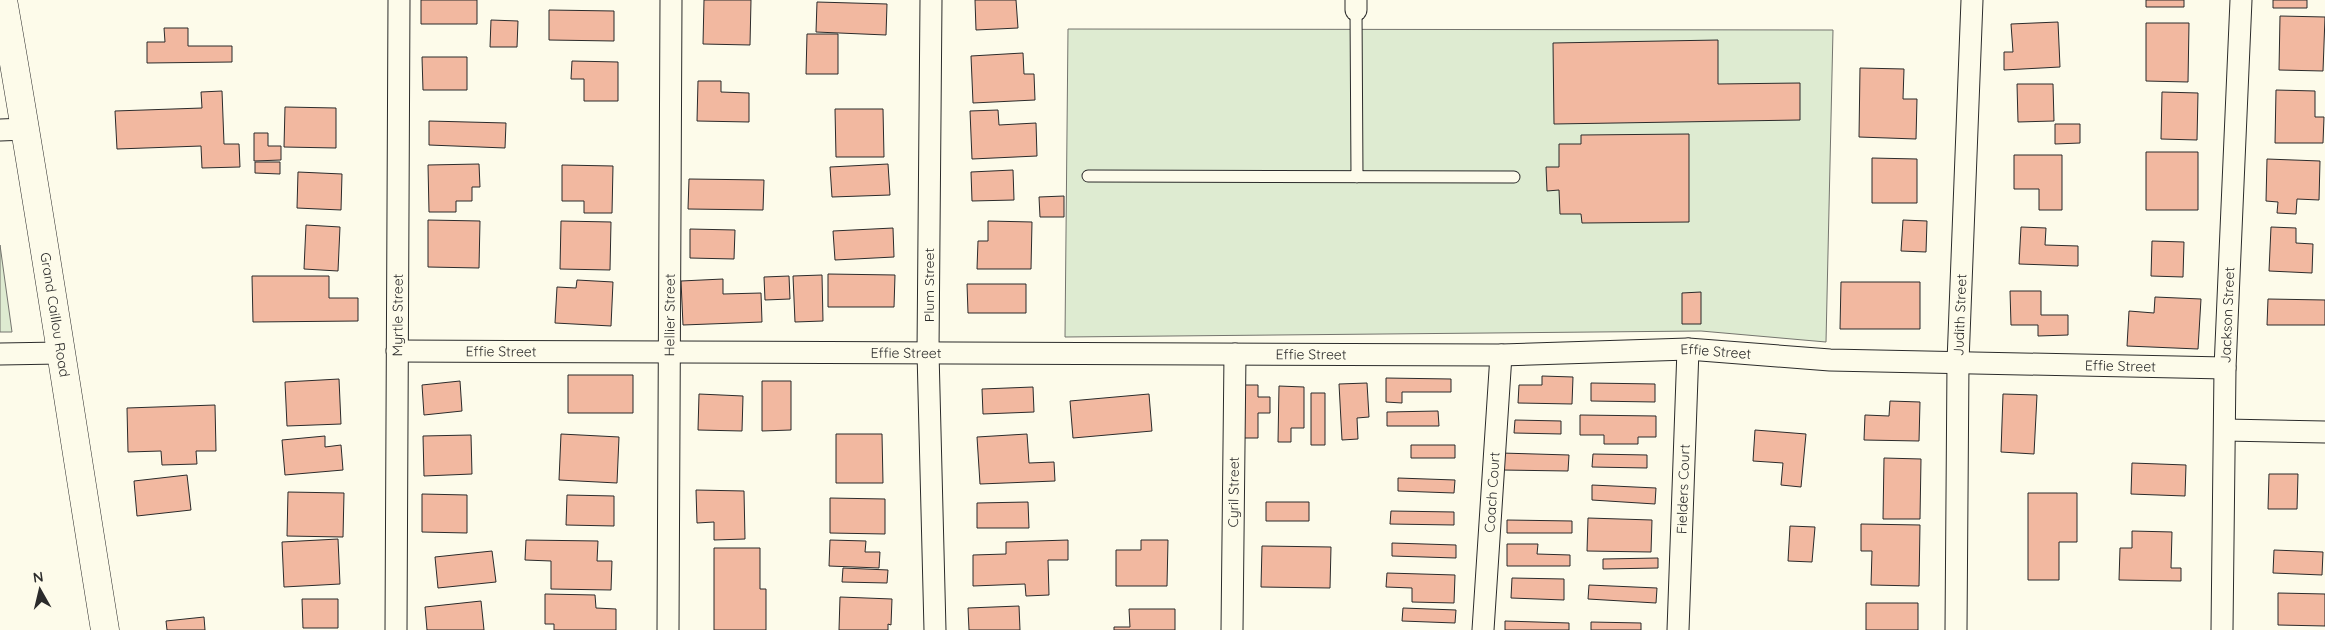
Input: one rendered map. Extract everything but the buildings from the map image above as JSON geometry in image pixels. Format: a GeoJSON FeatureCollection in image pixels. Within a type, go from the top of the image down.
{"type":"FeatureCollection","features":[{"type":"Feature","properties":{"kind":"main road","name":"Grand Caillou Road"},"geometry":{"type":"LineString","coordinates":[[3,0],[13,130],[60,353],[105,630]]}},
{"type":"Feature","properties":{"kind":"street","name":"Myrtle Street"},"geometry":{"type":"LineString","coordinates":[[396,630],[399,0]]}},
{"type":"Feature","properties":{"kind":"street","name":"Hellier Street"},"geometry":{"type":"LineString","coordinates":[[668,630],[671,0]]}},
{"type":"Feature","properties":{"kind":"street","name":"Plum Street"},"geometry":{"type":"LineString","coordinates":[[932,0],[928,352],[935,630]]}},
{"type":"Feature","properties":{"kind":"street","name":"Judith Street"},"geometry":{"type":"LineString","coordinates":[[1956,630],[1958,362],[1972,0]]}},
{"type":"Feature","properties":{"kind":"street","name":"Jackson Street"},"geometry":{"type":"LineString","coordinates":[[2222,630],[2225,368],[2241,0]]}},
{"type":"Feature","properties":{"kind":"street","name":"Effie Street"},"geometry":{"type":"LineString","coordinates":[[397,350],[1501,355],[1688,348],[1830,360],[2225,368]]}},
{"type":"Feature","properties":{"kind":"street","name":"Fielders Court"},"geometry":{"type":"LineString","coordinates":[[1678,630],[1688,348]]}},
{"type":"Feature","properties":{"kind":"street"},"geometry":{"type":"LineString","coordinates":[[0,354],[60,353]]}},
{"type":"Feature","properties":{"kind":"street","name":"Cyril Street"},"geometry":{"type":"LineString","coordinates":[[1232,630],[1235,354]]}},
{"type":"Feature","properties":{"kind":"street","name":"Coach Court"},"geometry":{"type":"LineString","coordinates":[[1483,630],[1501,355]]}},
{"type":"Feature","properties":{"kind":"street"},"geometry":{"type":"LineString","coordinates":[[2225,430],[2325,432]]}},
{"type":"Feature","properties":{"kind":"lane"},"geometry":{"type":"LineString","coordinates":[[1356,5],[1357,177]]}},
{"type":"Feature","properties":{"kind":"lane"},"geometry":{"type":"LineString","coordinates":[[1088,176],[1514,177]]}},
{"type":"Feature","properties":{"kind":"green space"},"geometry":{"type":"Polygon","coordinates":[[[1068,29],[1833,30],[1826,342],[1701,331],[1065,337],[1068,29]]]}},
{"type":"Feature","properties":{"kind":"green space"},"geometry":{"type":"Polygon","coordinates":[[[0,245],[12,332],[0,332],[0,245]]]}}]}
